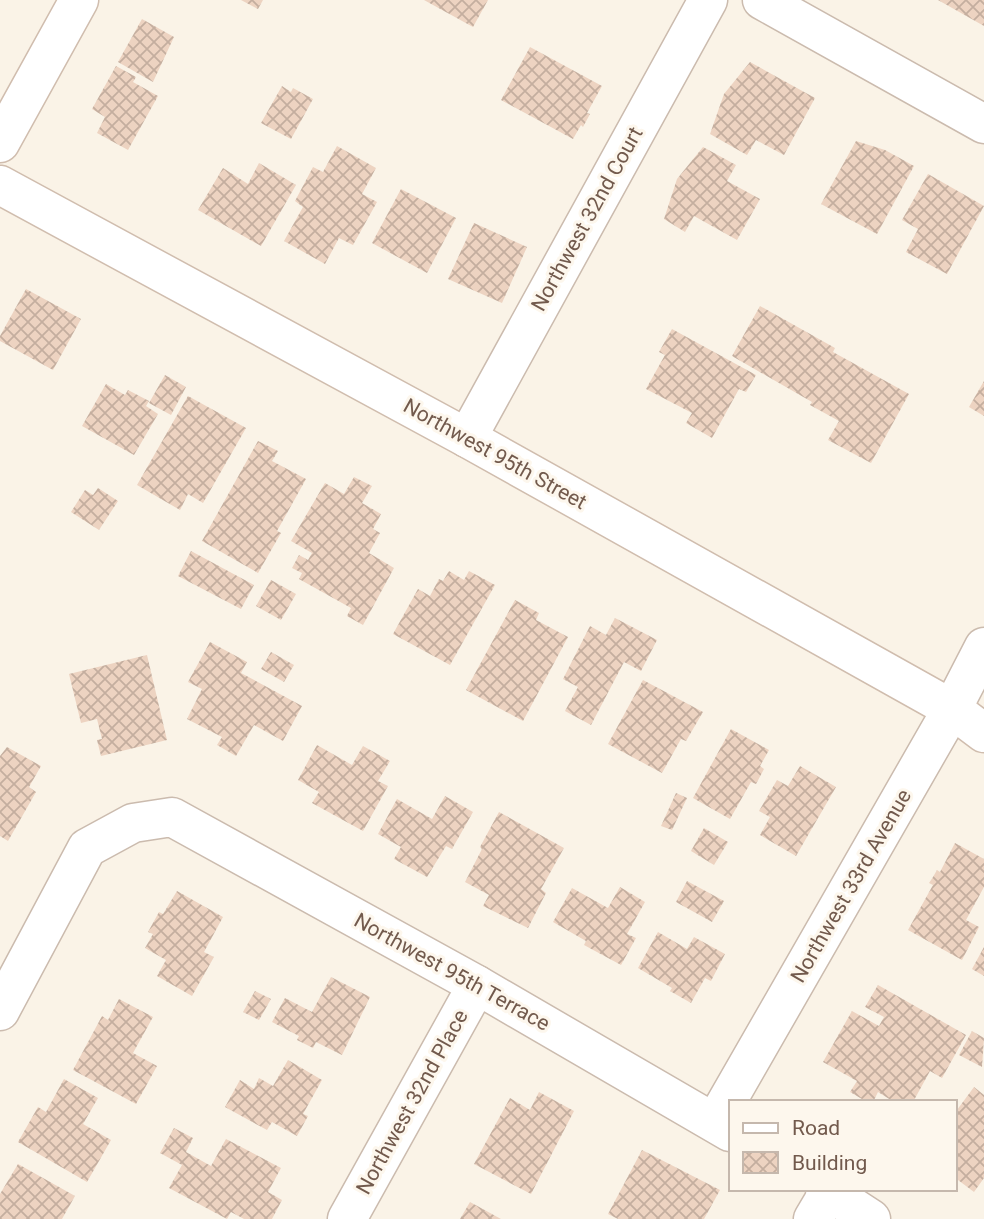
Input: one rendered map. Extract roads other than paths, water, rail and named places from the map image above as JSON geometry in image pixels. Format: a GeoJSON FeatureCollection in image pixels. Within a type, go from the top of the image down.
{"type":"FeatureCollection","features":[{"type":"Feature","properties":{"kind":"street"},"geometry":{"type":"LineString","coordinates":[[0,143],[79,0]]}},
{"type":"Feature","properties":{"kind":"street","name":"Northwest 32nd Court"},"geometry":{"type":"LineString","coordinates":[[467,438],[708,0]]}},
{"type":"Feature","properties":{"kind":"street"},"geometry":{"type":"LineString","coordinates":[[762,0],[984,124]]}},
{"type":"Feature","properties":{"kind":"street","name":"Northwest 95th Street"},"geometry":{"type":"LineString","coordinates":[[0,185],[467,438],[952,709],[984,733]]}},
{"type":"Feature","properties":{"kind":"street","name":"Northwest 33rd Avenue"},"geometry":{"type":"LineString","coordinates":[[737,1100],[984,647]]}},
{"type":"Feature","properties":{"kind":"street","name":"Northwest 95th Terrace"},"geometry":{"type":"LineString","coordinates":[[0,1011],[87,848],[133,823],[172,817],[477,985],[722,1127]]}},
{"type":"Feature","properties":{"kind":"street","name":"Northwest 32nd Place"},"geometry":{"type":"LineString","coordinates":[[347,1219],[477,985]]}},
{"type":"Feature","properties":{"kind":"street"},"geometry":{"type":"LineString","coordinates":[[823,1200],[871,1219]]}}]}
